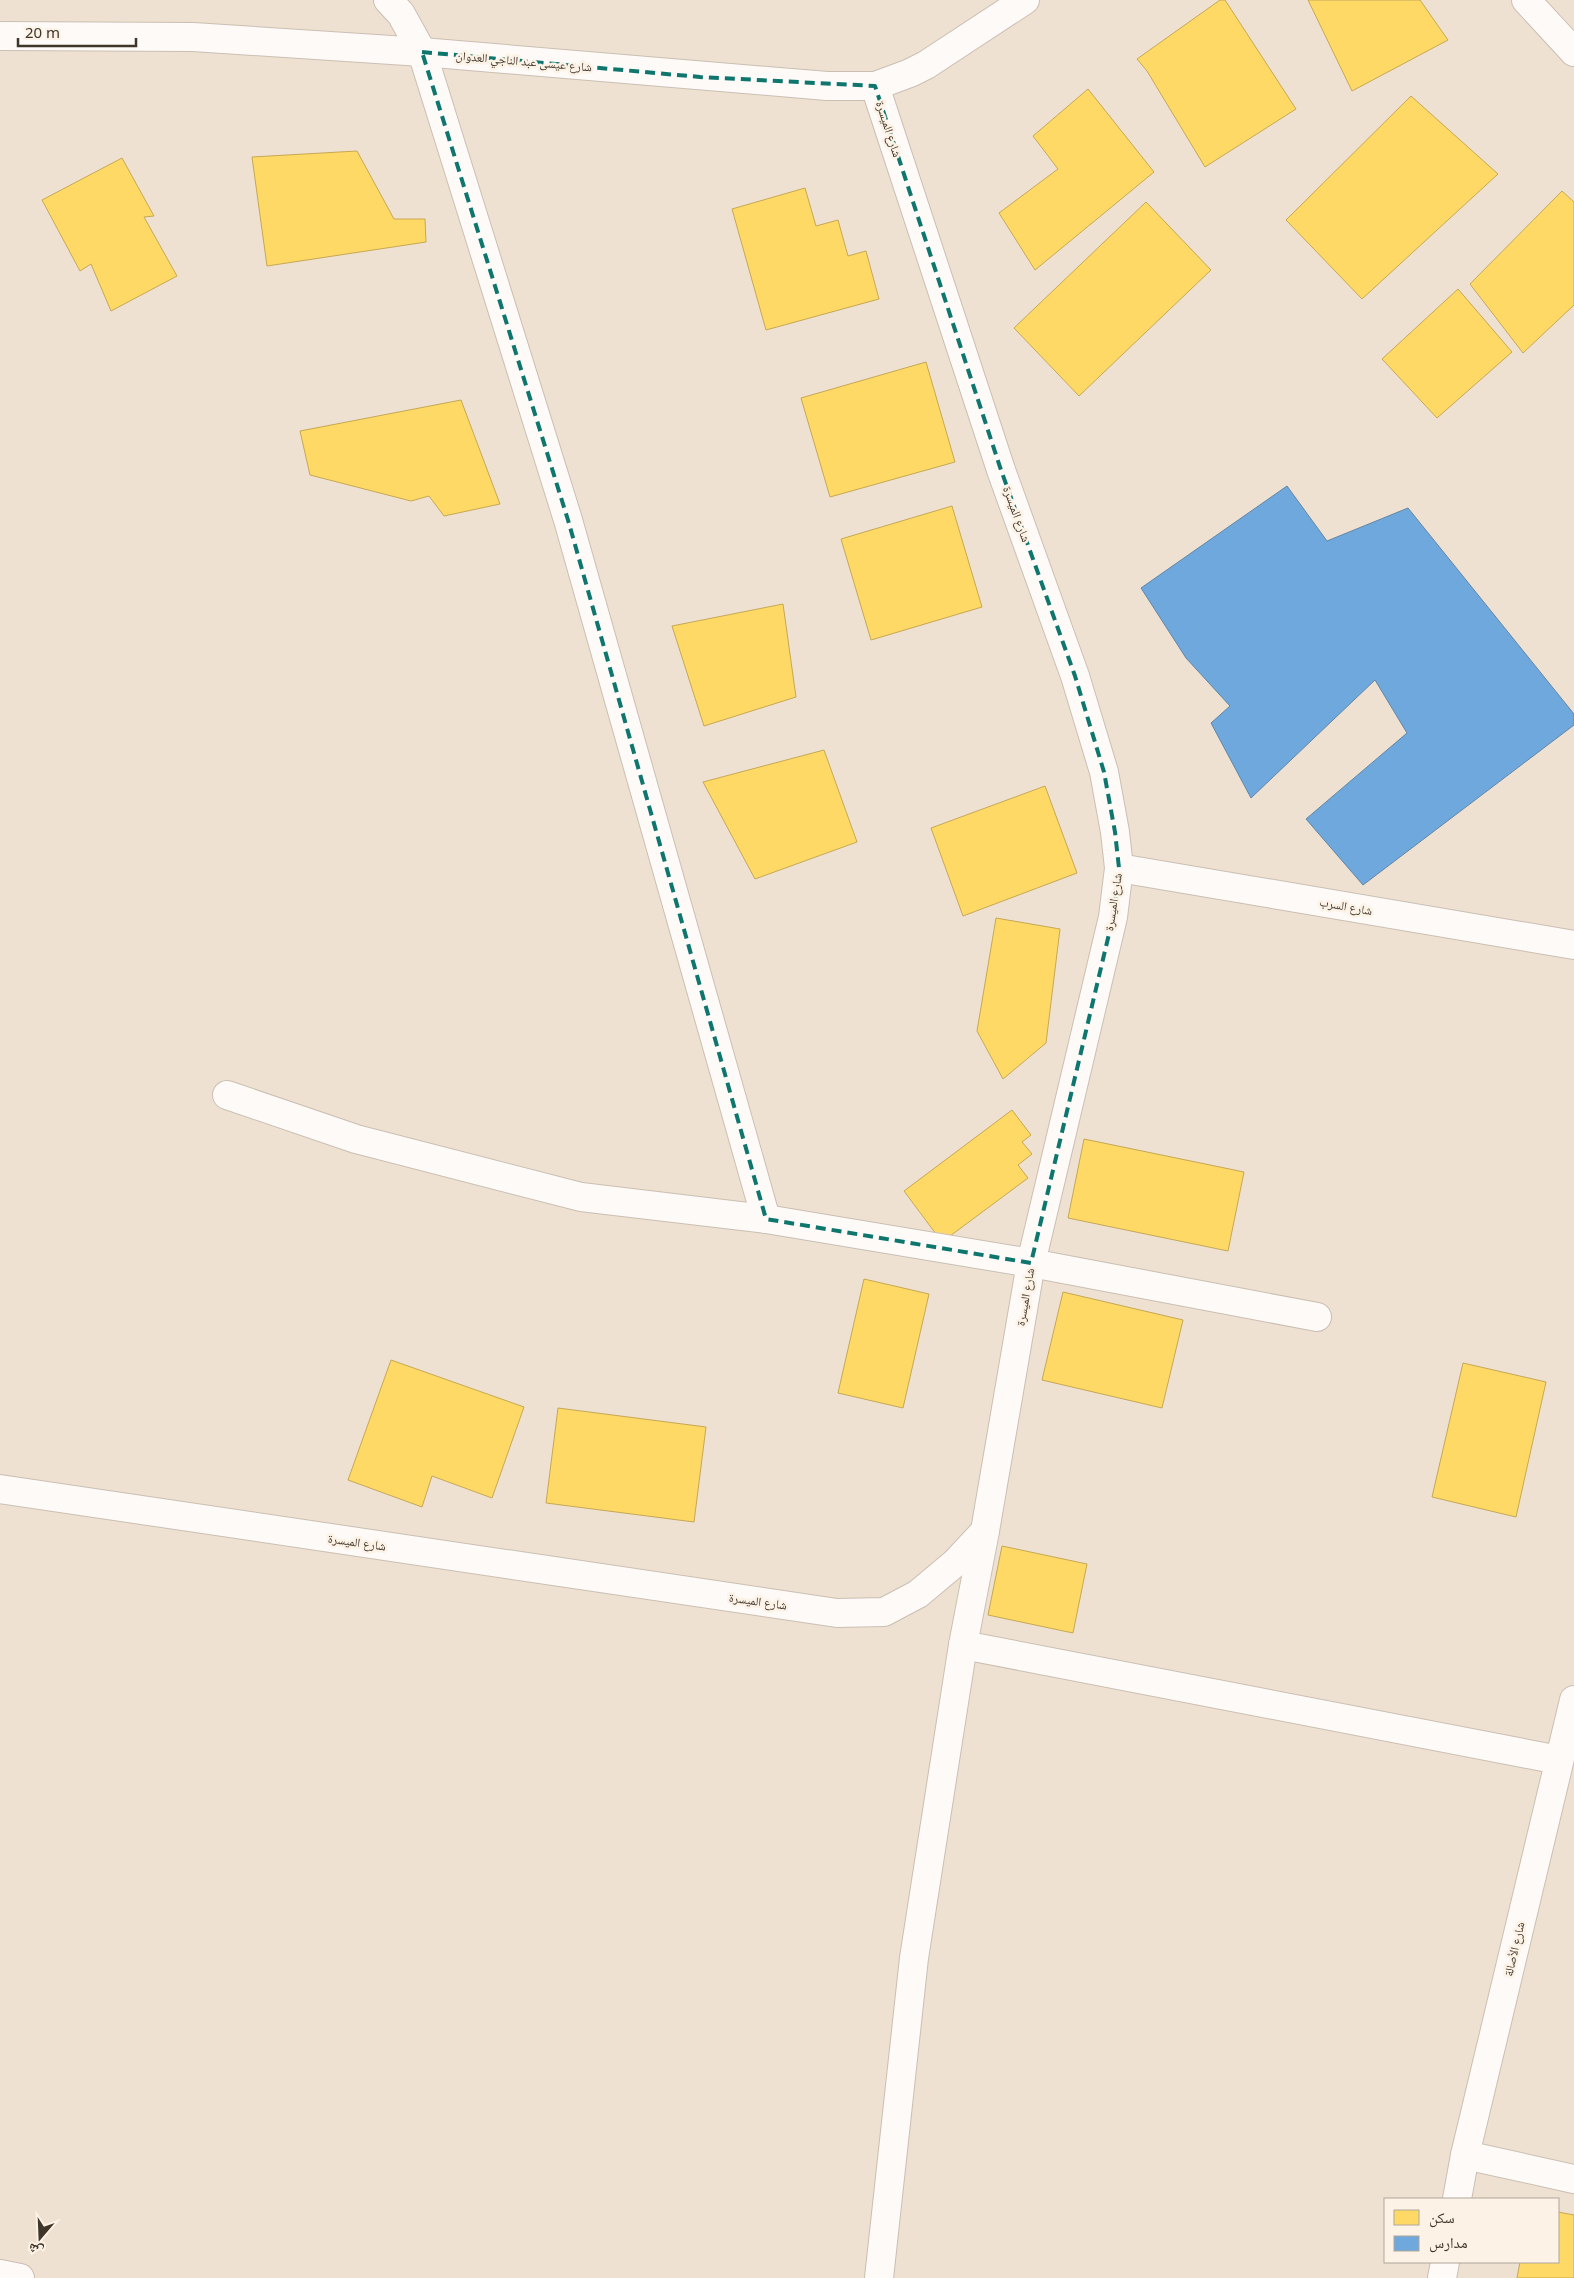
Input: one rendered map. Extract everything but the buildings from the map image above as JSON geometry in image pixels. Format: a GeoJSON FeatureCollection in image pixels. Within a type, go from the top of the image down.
{"type":"FeatureCollection","features":[{"type":"Feature","properties":{"kind":"street"},"geometry":{"type":"LineString","coordinates":[[388,0],[401,14],[422,52],[568,520],[766,1219]]}},
{"type":"Feature","properties":{"kind":"street","name":"شارع عيسى عبد الناجي العدوان"},"geometry":{"type":"LineString","coordinates":[[0,36],[194,37],[422,52],[710,78],[827,86],[875,86],[926,65],[1025,0]]}},
{"type":"Feature","properties":{"kind":"street"},"geometry":{"type":"LineString","coordinates":[[1526,0],[1574,52]]}},
{"type":"Feature","properties":{"kind":"street","name":"شارع الميسرة"},"geometry":{"type":"LineString","coordinates":[[0,1488],[837,1613],[884,1612],[918,1594],[955,1563],[985,1531],[1031,1263],[1113,917],[1119,868],[1115,832],[1104,772],[1077,685],[1001,470],[875,86]]}},
{"type":"Feature","properties":{"kind":"street","name":"شارع السرب"},"geometry":{"type":"LineString","coordinates":[[1119,868],[1574,945]]}},
{"type":"Feature","properties":{"kind":"street"},"geometry":{"type":"LineString","coordinates":[[226,1095],[356,1139],[581,1197],[766,1219],[1031,1263],[1317,1317]]}},
{"type":"Feature","properties":{"kind":"street"},"geometry":{"type":"LineString","coordinates":[[879,2278],[914,1958],[963,1645],[985,1531]]}},
{"type":"Feature","properties":{"kind":"street"},"geometry":{"type":"LineString","coordinates":[[963,1645],[1560,1760]]}},
{"type":"Feature","properties":{"kind":"street","name":"شارع الأصالة"},"geometry":{"type":"LineString","coordinates":[[1457,2198],[1465,2155],[1574,1700]]}},
{"type":"Feature","properties":{"kind":"street"},"geometry":{"type":"LineString","coordinates":[[1465,2155],[1574,2179]]}},
{"type":"Feature","properties":{"kind":"street"},"geometry":{"type":"LineString","coordinates":[[1442,2278],[1445,2263]]}},
{"type":"Feature","properties":{"kind":"street"},"geometry":{"type":"LineString","coordinates":[[0,2274],[20,2278]]}},
{"type":"Feature","properties":{"kind":"highlighted area"},"geometry":{"type":"Polygon","coordinates":[[[422,52],[700,77],[875,86],[1001,470],[1075,676],[1104,772],[1115,832],[1119,868],[1113,917],[1031,1263],[766,1219],[568,520],[422,52]]]}}]}
